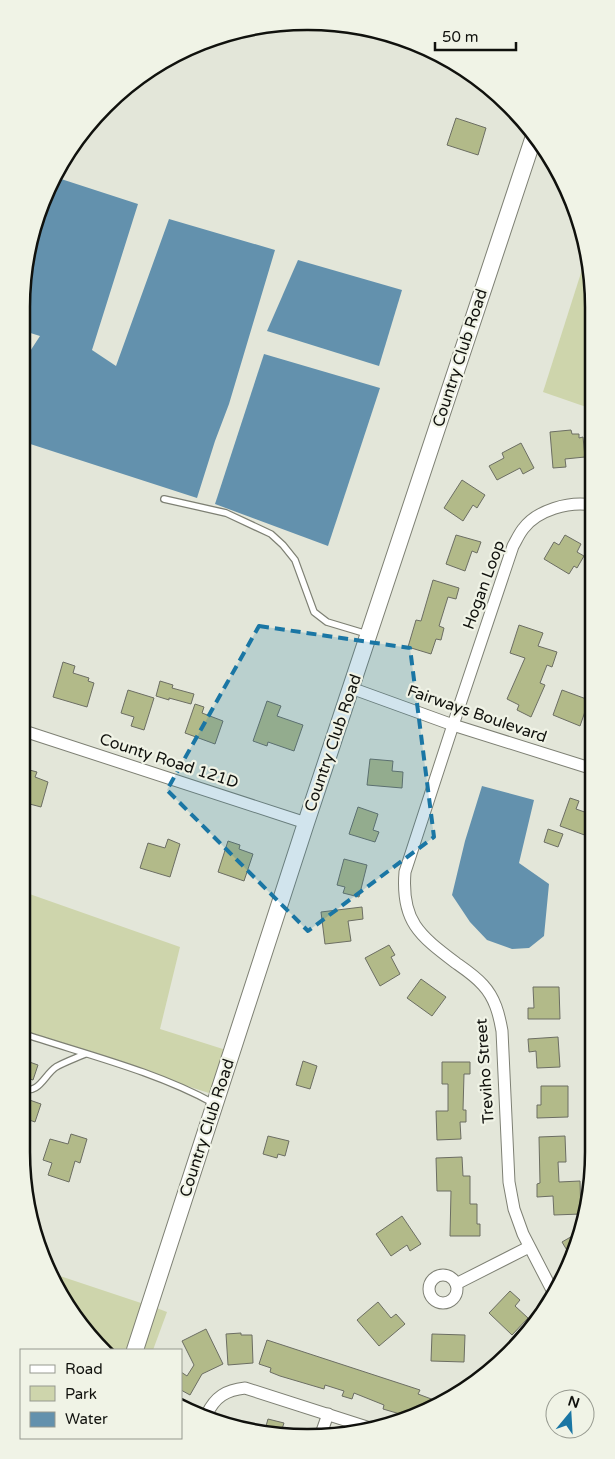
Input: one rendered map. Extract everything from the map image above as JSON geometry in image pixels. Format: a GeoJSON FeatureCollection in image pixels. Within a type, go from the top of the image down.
{"type":"FeatureCollection","features":[{"type":"Feature","properties":{"kind":"street","name":"Country Club Road"},"geometry":{"type":"LineString","coordinates":[[135,1349],[306,823],[531,144]]}},
{"type":"Feature","properties":{"kind":"street","name":"Hogan Loop"},"geometry":{"type":"LineString","coordinates":[[452,725],[513,546],[524,528],[539,516],[557,507],[585,504]]}},
{"type":"Feature","properties":{"kind":"street","name":"Fairways Boulevard"},"geometry":{"type":"LineString","coordinates":[[351,688],[452,725],[585,767]]}},
{"type":"Feature","properties":{"kind":"street","name":"Treviho Street"},"geometry":{"type":"LineString","coordinates":[[452,725],[405,872],[405,903],[410,918],[419,932],[434,946],[472,974],[484,985],[494,1000],[502,1031],[509,1182],[514,1209],[529,1247],[550,1286]]}},
{"type":"Feature","properties":{"kind":"street","name":"County Road 121D"},"geometry":{"type":"LineString","coordinates":[[30,733],[306,823]]}},
{"type":"Feature","properties":{"kind":"street"},"geometry":{"type":"LineString","coordinates":[[456,1284],[529,1247]]}},
{"type":"Feature","properties":{"kind":"street"},"geometry":{"type":"LineString","coordinates":[[209,1411],[220,1396],[232,1390],[245,1388],[361,1424]]}},
{"type":"Feature","properties":{"kind":"street"},"geometry":{"type":"LineString","coordinates":[[323,1428],[328,1414]]}},
{"type":"Feature","properties":{"kind":"lane"},"geometry":{"type":"LineString","coordinates":[[164,498],[226,513],[271,534],[295,560],[314,612],[327,622],[369,635]]}},
{"type":"Feature","properties":{"kind":"lane"},"geometry":{"type":"LineString","coordinates":[[30,1036],[165,1080],[215,1104]]}},
{"type":"Feature","properties":{"kind":"lane"},"geometry":{"type":"LineString","coordinates":[[30,1090],[37,1087],[56,1067],[85,1054]]}},
{"type":"Feature","properties":{"kind":"highlighted area"},"geometry":{"type":"Polygon","coordinates":[[[259,626],[410,648],[434,837],[308,931],[167,790],[259,626]]]}},
{"type":"Feature","properties":{"kind":"green space"},"geometry":{"type":"Polygon","coordinates":[[[583,268],[585,308],[585,407],[543,392],[583,268]]]}},
{"type":"Feature","properties":{"kind":"green space"},"geometry":{"type":"Polygon","coordinates":[[[30,894],[180,947],[160,1029],[226,1050],[212,1094],[30,1036],[30,894]]]}},
{"type":"Feature","properties":{"kind":"green space"},"geometry":{"type":"Polygon","coordinates":[[[60,1276],[144,1304],[129,1349],[112,1349],[87,1320],[60,1276]]]}},
{"type":"Feature","properties":{"kind":"green space"},"geometry":{"type":"Polygon","coordinates":[[[154,1307],[167,1312],[153,1349],[140,1349],[154,1307]]]}},
{"type":"Feature","properties":{"kind":"water"},"geometry":{"type":"Polygon","coordinates":[[[62,179],[138,204],[92,350],[116,366],[169,219],[275,250],[229,404],[197,498],[30,444],[30,351],[40,336],[30,333],[32,271],[39,236],[51,201],[62,179]]]}},
{"type":"Feature","properties":{"kind":"water"},"geometry":{"type":"Polygon","coordinates":[[[298,260],[402,290],[379,366],[267,331],[298,260]]]}},
{"type":"Feature","properties":{"kind":"water"},"geometry":{"type":"Polygon","coordinates":[[[264,354],[380,388],[328,546],[215,504],[264,354]]]}},
{"type":"Feature","properties":{"kind":"water"},"geometry":{"type":"Polygon","coordinates":[[[482,786],[534,800],[519,863],[549,884],[544,936],[529,948],[512,949],[487,940],[470,922],[452,895],[465,841],[482,786]]]}},
{"type":"Feature","properties":{"kind":"building"},"geometry":{"type":"Polygon","coordinates":[[[456,118],[486,128],[478,155],[447,145],[456,118]]]}},
{"type":"Feature","properties":{"kind":"building"},"geometry":{"type":"Polygon","coordinates":[[[571,430],[572,434],[579,434],[579,438],[583,437],[585,457],[565,459],[566,467],[553,468],[550,432],[571,430]]]}},
{"type":"Feature","properties":{"kind":"building"},"geometry":{"type":"Polygon","coordinates":[[[521,443],[534,468],[523,474],[520,468],[497,480],[489,466],[504,458],[502,453],[521,443]]]}},
{"type":"Feature","properties":{"kind":"building"},"geometry":{"type":"Polygon","coordinates":[[[462,480],[485,495],[477,508],[473,505],[463,521],[444,508],[462,480]]]}},
{"type":"Feature","properties":{"kind":"building"},"geometry":{"type":"Polygon","coordinates":[[[456,535],[481,542],[477,553],[472,551],[465,571],[446,564],[456,535]]]}},
{"type":"Feature","properties":{"kind":"building"},"geometry":{"type":"Polygon","coordinates":[[[565,535],[581,544],[577,552],[584,556],[577,568],[574,566],[569,574],[544,559],[554,542],[559,545],[565,535]]]}},
{"type":"Feature","properties":{"kind":"building"},"geometry":{"type":"Polygon","coordinates":[[[433,580],[459,588],[456,599],[448,597],[439,626],[444,628],[441,640],[436,639],[431,654],[408,647],[416,620],[421,621],[433,580]]]}},
{"type":"Feature","properties":{"kind":"building"},"geometry":{"type":"Polygon","coordinates":[[[519,625],[543,633],[538,646],[557,652],[552,667],[547,665],[540,683],[545,685],[531,717],[517,710],[519,705],[507,699],[525,658],[510,653],[519,625]]]}},
{"type":"Feature","properties":{"kind":"building"},"geometry":{"type":"Polygon","coordinates":[[[63,662],[75,666],[73,673],[89,678],[88,681],[94,683],[87,707],[53,697],[63,662]]]}},
{"type":"Feature","properties":{"kind":"building"},"geometry":{"type":"Polygon","coordinates":[[[160,681],[173,685],[172,688],[194,694],[191,704],[156,696],[160,681]]]}},
{"type":"Feature","properties":{"kind":"building"},"geometry":{"type":"Polygon","coordinates":[[[128,690],[154,698],[144,730],[131,726],[134,717],[121,713],[128,690]]]}},
{"type":"Feature","properties":{"kind":"building"},"geometry":{"type":"Polygon","coordinates":[[[562,690],[585,699],[585,712],[580,726],[553,715],[562,690]]]}},
{"type":"Feature","properties":{"kind":"building"},"geometry":{"type":"Polygon","coordinates":[[[267,701],[281,706],[277,716],[303,725],[294,751],[268,742],[267,746],[253,741],[267,701]]]}},
{"type":"Feature","properties":{"kind":"building"},"geometry":{"type":"Polygon","coordinates":[[[195,704],[204,707],[202,713],[223,721],[215,744],[185,733],[195,704]]]}},
{"type":"Feature","properties":{"kind":"building"},"geometry":{"type":"Polygon","coordinates":[[[370,759],[393,761],[392,771],[403,772],[402,788],[367,785],[370,759]]]}},
{"type":"Feature","properties":{"kind":"building"},"geometry":{"type":"Polygon","coordinates":[[[30,770],[37,772],[35,777],[48,782],[41,807],[30,804],[30,770]]]}},
{"type":"Feature","properties":{"kind":"building"},"geometry":{"type":"Polygon","coordinates":[[[570,798],[579,801],[576,809],[585,812],[585,835],[560,826],[570,798]]]}},
{"type":"Feature","properties":{"kind":"building"},"geometry":{"type":"Polygon","coordinates":[[[358,807],[378,814],[373,830],[379,832],[375,842],[349,834],[358,807]]]}},
{"type":"Feature","properties":{"kind":"building"},"geometry":{"type":"Polygon","coordinates":[[[548,829],[563,834],[558,847],[544,842],[548,829]]]}},
{"type":"Feature","properties":{"kind":"building"},"geometry":{"type":"Polygon","coordinates":[[[168,839],[180,844],[170,877],[140,868],[148,843],[165,848],[168,839]]]}},
{"type":"Feature","properties":{"kind":"building"},"geometry":{"type":"Polygon","coordinates":[[[228,841],[240,845],[239,849],[253,854],[244,881],[218,872],[228,841]]]}},
{"type":"Feature","properties":{"kind":"building"},"geometry":{"type":"Polygon","coordinates":[[[344,859],[367,865],[359,897],[343,893],[345,887],[337,885],[344,859]]]}},
{"type":"Feature","properties":{"kind":"building"},"geometry":{"type":"Polygon","coordinates":[[[362,907],[363,919],[348,921],[351,941],[325,944],[321,912],[362,907]]]}},
{"type":"Feature","properties":{"kind":"building"},"geometry":{"type":"Polygon","coordinates":[[[389,945],[395,955],[391,957],[400,974],[380,986],[365,958],[389,945]]]}},
{"type":"Feature","properties":{"kind":"building"},"geometry":{"type":"Polygon","coordinates":[[[421,979],[446,997],[432,1016],[407,998],[421,979]]]}},
{"type":"Feature","properties":{"kind":"building"},"geometry":{"type":"Polygon","coordinates":[[[533,987],[559,987],[560,1019],[528,1019],[528,1008],[534,1008],[533,987]]]}},
{"type":"Feature","properties":{"kind":"building"},"geometry":{"type":"Polygon","coordinates":[[[558,1037],[560,1067],[537,1068],[536,1051],[529,1052],[528,1039],[558,1037]]]}},
{"type":"Feature","properties":{"kind":"building"},"geometry":{"type":"Polygon","coordinates":[[[303,1061],[317,1066],[310,1089],[296,1085],[303,1061]]]}},
{"type":"Feature","properties":{"kind":"building"},"geometry":{"type":"Polygon","coordinates":[[[30,1062],[38,1065],[33,1080],[30,1079],[30,1062]]]}},
{"type":"Feature","properties":{"kind":"building"},"geometry":{"type":"Polygon","coordinates":[[[442,1062],[470,1062],[470,1074],[464,1074],[463,1110],[466,1110],[466,1122],[460,1122],[461,1139],[437,1140],[436,1111],[448,1111],[448,1084],[442,1084],[442,1062]]]}},
{"type":"Feature","properties":{"kind":"building"},"geometry":{"type":"Polygon","coordinates":[[[541,1086],[568,1086],[568,1117],[537,1118],[537,1105],[541,1105],[541,1086]]]}},
{"type":"Feature","properties":{"kind":"building"},"geometry":{"type":"Polygon","coordinates":[[[30,1100],[41,1104],[35,1122],[30,1120],[30,1100]]]}},
{"type":"Feature","properties":{"kind":"building"},"geometry":{"type":"Polygon","coordinates":[[[71,1134],[87,1139],[80,1163],[75,1161],[69,1182],[48,1175],[52,1163],[43,1160],[50,1139],[68,1144],[71,1134]]]}},
{"type":"Feature","properties":{"kind":"building"},"geometry":{"type":"Polygon","coordinates":[[[268,1136],[289,1141],[285,1156],[278,1154],[277,1158],[263,1154],[268,1136]]]}},
{"type":"Feature","properties":{"kind":"building"},"geometry":{"type":"Polygon","coordinates":[[[565,1136],[566,1162],[558,1162],[559,1182],[580,1181],[581,1202],[578,1214],[554,1215],[553,1196],[537,1197],[537,1184],[540,1183],[539,1137],[565,1136]]]}},
{"type":"Feature","properties":{"kind":"building"},"geometry":{"type":"Polygon","coordinates":[[[462,1157],[463,1176],[470,1176],[470,1204],[477,1204],[477,1224],[480,1224],[480,1236],[450,1236],[451,1191],[437,1191],[436,1158],[462,1157]]]}},
{"type":"Feature","properties":{"kind":"building"},"geometry":{"type":"Polygon","coordinates":[[[402,1216],[421,1244],[410,1251],[407,1245],[391,1256],[376,1234],[402,1216]]]}},
{"type":"Feature","properties":{"kind":"building"},"geometry":{"type":"Polygon","coordinates":[[[572,1236],[567,1250],[562,1242],[572,1236]]]}},
{"type":"Feature","properties":{"kind":"building"},"geometry":{"type":"Polygon","coordinates":[[[510,1291],[520,1300],[515,1306],[528,1318],[512,1335],[489,1313],[510,1291]]]}},
{"type":"Feature","properties":{"kind":"building"},"geometry":{"type":"Polygon","coordinates":[[[378,1302],[391,1318],[396,1314],[405,1324],[379,1346],[357,1320],[378,1302]]]}},
{"type":"Feature","properties":{"kind":"building"},"geometry":{"type":"Polygon","coordinates":[[[206,1329],[223,1364],[202,1374],[190,1395],[182,1391],[182,1373],[187,1376],[194,1365],[182,1341],[206,1329]]]}},
{"type":"Feature","properties":{"kind":"building"},"geometry":{"type":"Polygon","coordinates":[[[241,1333],[241,1335],[252,1335],[253,1363],[228,1365],[226,1334],[241,1333]]]}},
{"type":"Feature","properties":{"kind":"building"},"geometry":{"type":"Polygon","coordinates":[[[432,1334],[465,1335],[464,1362],[431,1361],[432,1334]]]}},
{"type":"Feature","properties":{"kind":"building"},"geometry":{"type":"Polygon","coordinates":[[[267,1340],[420,1390],[418,1394],[432,1399],[398,1413],[383,1409],[384,1405],[354,1393],[352,1399],[342,1396],[344,1391],[325,1385],[324,1389],[280,1376],[270,1372],[271,1368],[259,1364],[267,1340]]]}},
{"type":"Feature","properties":{"kind":"building"},"geometry":{"type":"Polygon","coordinates":[[[268,1419],[284,1423],[282,1428],[266,1426],[268,1419]]]}}]}
